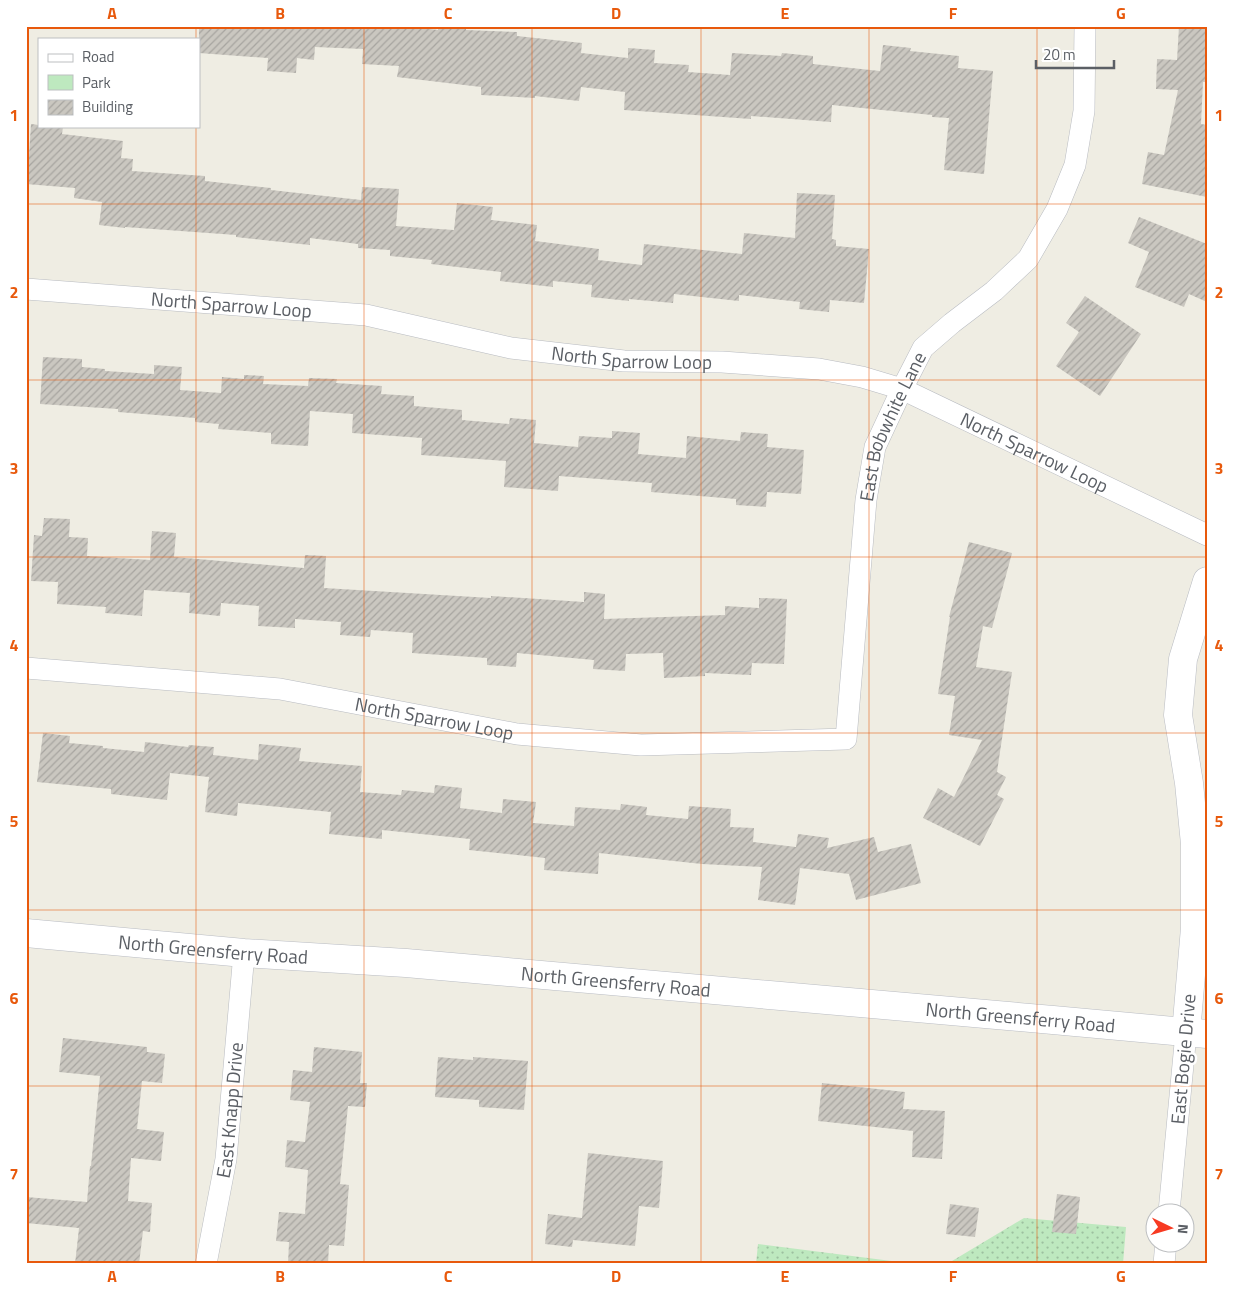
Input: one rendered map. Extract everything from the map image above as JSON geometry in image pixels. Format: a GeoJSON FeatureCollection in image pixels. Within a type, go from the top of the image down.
{"type":"FeatureCollection","features":[{"type":"Feature","properties":{"kind":"main road","name":"East Bogie Drive"},"geometry":{"type":"LineString","coordinates":[[1196,1034],[1195,844],[1189,783],[1178,715],[1183,659],[1207,581]]}},
{"type":"Feature","properties":{"kind":"main road","name":"North Greensferry Road"},"geometry":{"type":"LineString","coordinates":[[26,933],[244,954],[406,963],[1014,1016],[1196,1034]]}},
{"type":"Feature","properties":{"kind":"street","name":"East Bobwhite Lane"},"geometry":{"type":"LineString","coordinates":[[846,739],[866,500],[875,447],[923,348],[994,291],[1028,258],[1057,209],[1075,165],[1084,111],[1085,26]]}},
{"type":"Feature","properties":{"kind":"street","name":"North Sparrow Loop"},"geometry":{"type":"LineString","coordinates":[[26,289],[366,315],[511,348],[624,361],[722,362],[819,369],[862,377],[902,389],[1207,535]]}},
{"type":"Feature","properties":{"kind":"street","name":"North Sparrow Loop"},"geometry":{"type":"LineString","coordinates":[[26,668],[280,689],[517,734],[632,744],[661,745],[846,739]]}},
{"type":"Feature","properties":{"kind":"street","name":"East Knapp Drive"},"geometry":{"type":"LineString","coordinates":[[206,1264],[226,1159],[244,954]]}},
{"type":"Feature","properties":{"kind":"street","name":"East Bogie Drive"},"geometry":{"type":"LineString","coordinates":[[1171,1202],[1196,1034]]}},
{"type":"Feature","properties":{"kind":"green space"},"geometry":{"type":"Polygon","coordinates":[[[1024,1218],[1126,1227],[1123,1264],[947,1264],[1024,1218]]]}},
{"type":"Feature","properties":{"kind":"green space"},"geometry":{"type":"Polygon","coordinates":[[[758,1244],[915,1264],[756,1264],[758,1244]]]}},
{"type":"Feature","properties":{"kind":"building"},"geometry":{"type":"Polygon","coordinates":[[[199,26],[405,26],[438,30],[438,26],[466,26],[466,30],[517,32],[517,36],[582,43],[581,53],[628,58],[628,48],[655,50],[654,63],[689,65],[688,72],[730,75],[732,53],[781,56],[782,53],[813,56],[813,64],[880,71],[883,45],[911,48],[910,51],[959,56],[958,68],[993,71],[984,174],[944,170],[949,118],[932,117],[932,115],[832,105],[831,122],[751,116],[751,119],[624,110],[625,92],[581,87],[579,101],[535,96],[535,98],[481,95],[481,87],[397,77],[399,66],[362,64],[363,49],[315,47],[314,60],[297,58],[296,73],[267,71],[268,58],[200,53],[199,26]]]}},
{"type":"Feature","properties":{"kind":"building"},"geometry":{"type":"Polygon","coordinates":[[[1179,26],[1207,26],[1207,82],[1203,82],[1201,124],[1207,125],[1207,197],[1142,184],[1148,152],[1164,155],[1178,90],[1156,89],[1157,59],[1177,60],[1179,26]]]}},
{"type":"Feature","properties":{"kind":"building"},"geometry":{"type":"Polygon","coordinates":[[[31,124],[38,125],[38,128],[63,128],[62,134],[123,141],[121,158],[133,159],[132,171],[205,176],[205,181],[361,200],[362,187],[399,189],[396,226],[454,230],[457,203],[493,207],[491,220],[537,225],[535,241],[599,249],[598,260],[642,265],[644,244],[742,254],[744,233],[795,238],[797,193],[835,195],[832,239],[836,240],[836,246],[869,249],[864,303],[830,300],[829,312],[799,309],[800,302],[739,295],[739,301],[674,294],[673,303],[629,299],[629,301],[591,297],[592,285],[553,281],[553,287],[500,281],[501,272],[431,264],[432,260],[390,256],[390,250],[358,248],[358,244],[310,238],[310,245],[236,237],[236,235],[99,225],[102,202],[74,198],[75,188],[26,184],[26,156],[29,156],[31,124]]]}},
{"type":"Feature","properties":{"kind":"building"},"geometry":{"type":"Polygon","coordinates":[[[1139,217],[1207,244],[1207,302],[1189,294],[1184,307],[1135,287],[1149,252],[1128,243],[1139,217]]]}},
{"type":"Feature","properties":{"kind":"building"},"geometry":{"type":"Polygon","coordinates":[[[1085,296],[1141,334],[1100,396],[1056,366],[1079,332],[1066,323],[1085,296]]]}},
{"type":"Feature","properties":{"kind":"building"},"geometry":{"type":"Polygon","coordinates":[[[43,357],[82,359],[82,367],[105,369],[105,371],[154,374],[154,365],[182,367],[180,390],[221,393],[222,377],[244,379],[244,375],[264,376],[263,384],[308,386],[309,378],[337,379],[336,383],[382,386],[381,394],[414,396],[414,406],[462,410],[462,420],[509,424],[510,418],[536,420],[534,443],[578,447],[579,436],[612,438],[612,431],[640,433],[638,454],[686,458],[687,436],[740,441],[741,432],[768,434],[767,447],[804,450],[801,494],[767,492],[766,507],[736,505],[736,499],[651,492],[652,483],[559,476],[558,491],[504,487],[506,461],[421,455],[422,438],[352,433],[353,414],[310,411],[308,446],[271,444],[271,433],[218,429],[219,424],[195,422],[195,418],[118,412],[118,409],[40,404],[43,357]]]}},
{"type":"Feature","properties":{"kind":"building"},"geometry":{"type":"Polygon","coordinates":[[[44,518],[70,519],[69,537],[88,538],[87,556],[150,560],[152,531],[176,533],[174,557],[304,568],[305,555],[326,556],[324,588],[584,602],[584,592],[605,594],[604,619],[725,615],[725,606],[759,608],[759,598],[787,599],[784,664],[752,663],[751,675],[705,673],[705,676],[664,678],[663,653],[626,654],[625,671],[593,669],[594,660],[517,653],[516,667],[487,665],[487,658],[412,653],[413,633],[371,630],[370,637],[340,635],[341,622],[295,619],[295,628],[258,626],[259,606],[221,603],[220,616],[189,613],[190,593],[144,590],[142,616],[105,613],[106,607],[57,604],[58,582],[31,581],[34,535],[42,536],[44,518]]]}},
{"type":"Feature","properties":{"kind":"building"},"geometry":{"type":"Polygon","coordinates":[[[969,542],[1012,553],[992,628],[983,626],[976,667],[1012,672],[997,772],[1006,777],[997,795],[1004,799],[980,846],[923,818],[938,788],[954,797],[982,740],[949,735],[955,696],[938,694],[949,617],[969,542]]]}},
{"type":"Feature","properties":{"kind":"building"},"geometry":{"type":"Polygon","coordinates":[[[43,733],[70,736],[69,743],[144,752],[145,742],[188,747],[189,745],[214,747],[213,755],[258,760],[259,744],[301,748],[299,761],[362,766],[360,792],[401,795],[402,790],[434,793],[435,785],[462,788],[460,808],[502,813],[503,799],[536,802],[533,823],[574,826],[575,807],[620,810],[621,804],[647,807],[646,815],[688,819],[689,806],[731,809],[730,827],[754,828],[753,842],[796,847],[798,834],[829,838],[827,848],[874,837],[878,852],[911,844],[921,883],[856,900],[849,874],[800,868],[795,905],[758,900],[762,867],[702,864],[599,853],[598,874],[544,870],[545,858],[469,850],[470,839],[382,830],[382,839],[329,834],[331,812],[238,803],[237,816],[205,812],[209,777],[170,773],[167,800],[111,794],[111,789],[37,782],[43,733]]]}},
{"type":"Feature","properties":{"kind":"building"},"geometry":{"type":"Polygon","coordinates":[[[63,1038],[147,1047],[147,1052],[165,1054],[162,1083],[142,1081],[137,1129],[164,1132],[161,1161],[131,1158],[128,1201],[152,1203],[150,1232],[143,1231],[139,1264],[75,1264],[79,1228],[26,1223],[26,1197],[87,1202],[100,1076],[59,1072],[63,1038]]]}},
{"type":"Feature","properties":{"kind":"building"},"geometry":{"type":"Polygon","coordinates":[[[314,1047],[362,1052],[360,1083],[367,1083],[365,1107],[348,1106],[340,1184],[349,1185],[344,1246],[329,1245],[328,1264],[288,1264],[289,1242],[276,1241],[279,1212],[305,1214],[308,1170],[285,1167],[287,1140],[305,1142],[310,1102],[290,1100],[293,1070],[312,1072],[314,1047]]]}},
{"type":"Feature","properties":{"kind":"building"},"geometry":{"type":"Polygon","coordinates":[[[438,1057],[473,1060],[473,1057],[528,1061],[524,1110],[479,1107],[479,1100],[435,1097],[438,1057]]]}},
{"type":"Feature","properties":{"kind":"building"},"geometry":{"type":"Polygon","coordinates":[[[822,1083],[905,1092],[903,1109],[945,1111],[942,1159],[912,1157],[913,1131],[818,1121],[822,1083]]]}},
{"type":"Feature","properties":{"kind":"building"},"geometry":{"type":"Polygon","coordinates":[[[588,1153],[663,1161],[659,1208],[639,1206],[635,1246],[573,1240],[572,1247],[545,1244],[548,1214],[582,1218],[588,1153]]]}},
{"type":"Feature","properties":{"kind":"building"},"geometry":{"type":"Polygon","coordinates":[[[1057,1194],[1080,1197],[1076,1234],[1052,1232],[1057,1194]]]}},
{"type":"Feature","properties":{"kind":"building"},"geometry":{"type":"Polygon","coordinates":[[[950,1204],[979,1208],[975,1237],[946,1234],[950,1204]]]}}]}
